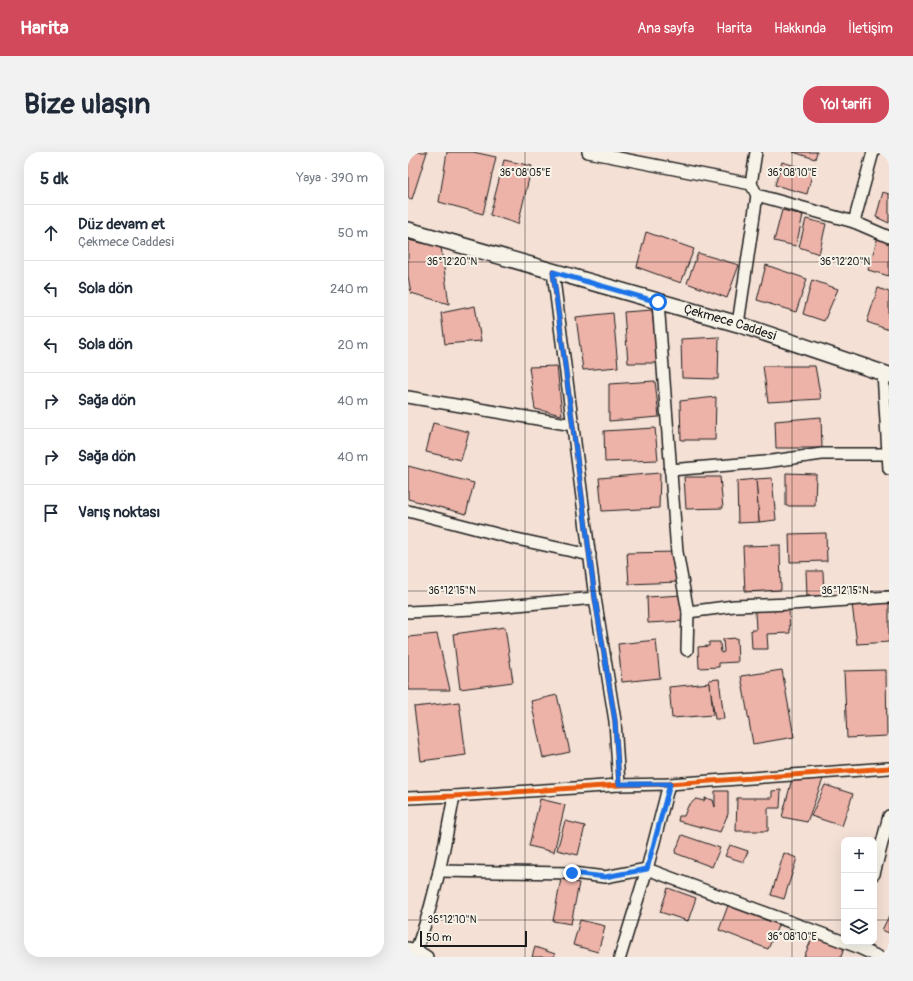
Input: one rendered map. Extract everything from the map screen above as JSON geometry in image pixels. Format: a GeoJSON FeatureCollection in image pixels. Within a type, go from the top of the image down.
{"type":"FeatureCollection","features":[{"type":"Feature","properties":{"kind":"main road","name":"Çekmece Caddesi"},"geometry":{"type":"LineString","coordinates":[[408,230],[738,324],[886,374]]}},
{"type":"Feature","properties":{"kind":"street"},"geometry":{"type":"LineString","coordinates":[[588,152],[752,184]]}},
{"type":"Feature","properties":{"kind":"street"},"geometry":{"type":"LineString","coordinates":[[738,324],[757,195],[752,184],[756,152]]}},
{"type":"Feature","properties":{"kind":"street"},"geometry":{"type":"LineString","coordinates":[[854,222],[873,152]]}},
{"type":"Feature","properties":{"kind":"street"},"geometry":{"type":"LineString","coordinates":[[757,195],[854,222],[889,236]]}},
{"type":"Feature","properties":{"kind":"street"},"geometry":{"type":"LineString","coordinates":[[553,272],[595,598],[615,721],[619,784]]}},
{"type":"Feature","properties":{"kind":"street"},"geometry":{"type":"LineString","coordinates":[[658,302],[677,552],[688,612],[687,650]]}},
{"type":"Feature","properties":{"kind":"street"},"geometry":{"type":"LineString","coordinates":[[886,374],[889,469]]}},
{"type":"Feature","properties":{"kind":"street"},"geometry":{"type":"LineString","coordinates":[[408,397],[573,426]]}},
{"type":"Feature","properties":{"kind":"street"},"geometry":{"type":"LineString","coordinates":[[670,470],[765,462],[822,454],[888,454]]}},
{"type":"Feature","properties":{"kind":"street"},"geometry":{"type":"LineString","coordinates":[[408,511],[512,538],[590,555]]}},
{"type":"Feature","properties":{"kind":"street"},"geometry":{"type":"LineString","coordinates":[[688,612],[734,606],[791,604],[889,597]]}},
{"type":"Feature","properties":{"kind":"street"},"geometry":{"type":"LineString","coordinates":[[408,612],[472,609],[595,598]]}},
{"type":"Feature","properties":{"kind":"street"},"geometry":{"type":"LineString","coordinates":[[408,798],[619,784],[670,784],[889,768]]}},
{"type":"Feature","properties":{"kind":"street"},"geometry":{"type":"LineString","coordinates":[[620,957],[647,869],[670,784]]}},
{"type":"Feature","properties":{"kind":"street"},"geometry":{"type":"LineString","coordinates":[[427,957],[412,952],[432,900],[454,796]]}},
{"type":"Feature","properties":{"kind":"street"},"geometry":{"type":"LineString","coordinates":[[874,873],[889,816]]}},
{"type":"Feature","properties":{"kind":"street"},"geometry":{"type":"LineString","coordinates":[[439,871],[572,873],[605,877],[647,869],[879,957]]}},
{"type":"Feature","properties":{"kind":"building"},"geometry":{"type":"Polygon","coordinates":[[[408,152],[427,152],[412,199],[408,198],[408,152]]]}},
{"type":"Feature","properties":{"kind":"building"},"geometry":{"type":"Polygon","coordinates":[[[447,152],[473,152],[496,157],[483,214],[439,202],[447,152]]]}},
{"type":"Feature","properties":{"kind":"building"},"geometry":{"type":"Polygon","coordinates":[[[793,152],[817,152],[815,159],[793,152]]]}},
{"type":"Feature","properties":{"kind":"building"},"geometry":{"type":"Polygon","coordinates":[[[504,160],[532,166],[518,224],[490,215],[504,160]]]}},
{"type":"Feature","properties":{"kind":"building"},"geometry":{"type":"Polygon","coordinates":[[[782,162],[813,171],[807,194],[775,185],[782,162]]]}},
{"type":"Feature","properties":{"kind":"building"},"geometry":{"type":"Polygon","coordinates":[[[883,192],[889,194],[889,223],[876,217],[883,192]]]}},
{"type":"Feature","properties":{"kind":"building"},"geometry":{"type":"Polygon","coordinates":[[[782,210],[803,215],[796,246],[774,241],[782,210]]]}},
{"type":"Feature","properties":{"kind":"building"},"geometry":{"type":"Polygon","coordinates":[[[806,219],[826,224],[819,254],[799,247],[806,219]]]}},
{"type":"Feature","properties":{"kind":"building"},"geometry":{"type":"Polygon","coordinates":[[[646,232],[694,249],[681,283],[637,267],[646,232]]]}},
{"type":"Feature","properties":{"kind":"building"},"geometry":{"type":"Polygon","coordinates":[[[878,237],[889,241],[889,276],[868,270],[878,237]]]}},
{"type":"Feature","properties":{"kind":"building"},"geometry":{"type":"Polygon","coordinates":[[[408,240],[441,247],[449,304],[411,293],[408,276],[408,240]]]}},
{"type":"Feature","properties":{"kind":"building"},"geometry":{"type":"Polygon","coordinates":[[[698,253],[739,265],[727,298],[687,283],[698,253]]]}},
{"type":"Feature","properties":{"kind":"building"},"geometry":{"type":"Polygon","coordinates":[[[766,265],[807,279],[796,312],[757,300],[766,265]]]}},
{"type":"Feature","properties":{"kind":"building"},"geometry":{"type":"Polygon","coordinates":[[[812,280],[838,289],[824,321],[803,314],[812,280]]]}},
{"type":"Feature","properties":{"kind":"building"},"geometry":{"type":"Polygon","coordinates":[[[878,288],[889,292],[889,330],[867,322],[878,288]]]}},
{"type":"Feature","properties":{"kind":"building"},"geometry":{"type":"Polygon","coordinates":[[[475,306],[481,341],[445,344],[441,313],[475,306]]]}},
{"type":"Feature","properties":{"kind":"building"},"geometry":{"type":"Polygon","coordinates":[[[652,310],[658,363],[628,363],[624,312],[652,310]]]}},
{"type":"Feature","properties":{"kind":"building"},"geometry":{"type":"Polygon","coordinates":[[[613,313],[618,367],[583,370],[576,317],[613,313]]]}},
{"type":"Feature","properties":{"kind":"building"},"geometry":{"type":"Polygon","coordinates":[[[719,337],[718,379],[682,378],[681,339],[719,337]]]}},
{"type":"Feature","properties":{"kind":"building"},"geometry":{"type":"Polygon","coordinates":[[[557,366],[562,415],[535,409],[529,367],[557,366]]]}},
{"type":"Feature","properties":{"kind":"building"},"geometry":{"type":"Polygon","coordinates":[[[763,366],[815,366],[821,399],[768,402],[763,366]]]}},
{"type":"Feature","properties":{"kind":"building"},"geometry":{"type":"Polygon","coordinates":[[[655,381],[659,417],[609,421],[609,384],[655,381]]]}},
{"type":"Feature","properties":{"kind":"building"},"geometry":{"type":"Polygon","coordinates":[[[716,397],[715,440],[681,440],[680,401],[716,397]]]}},
{"type":"Feature","properties":{"kind":"building"},"geometry":{"type":"Polygon","coordinates":[[[821,417],[822,448],[776,448],[775,421],[821,417]]]}},
{"type":"Feature","properties":{"kind":"building"},"geometry":{"type":"Polygon","coordinates":[[[433,423],[469,432],[461,460],[426,452],[433,423]]]}},
{"type":"Feature","properties":{"kind":"building"},"geometry":{"type":"Polygon","coordinates":[[[655,428],[658,460],[605,462],[604,431],[655,428]]]}},
{"type":"Feature","properties":{"kind":"building"},"geometry":{"type":"Polygon","coordinates":[[[408,466],[474,483],[466,514],[408,499],[408,466]]]}},
{"type":"Feature","properties":{"kind":"building"},"geometry":{"type":"Polygon","coordinates":[[[660,473],[659,508],[602,511],[599,478],[660,473]]]}},
{"type":"Feature","properties":{"kind":"building"},"geometry":{"type":"Polygon","coordinates":[[[786,473],[816,474],[815,506],[786,506],[786,473]]]}},
{"type":"Feature","properties":{"kind":"building"},"geometry":{"type":"Polygon","coordinates":[[[684,477],[720,477],[723,508],[686,509],[684,477]]]}},
{"type":"Feature","properties":{"kind":"building"},"geometry":{"type":"Polygon","coordinates":[[[772,478],[776,520],[759,522],[756,479],[772,478]]]}},
{"type":"Feature","properties":{"kind":"building"},"geometry":{"type":"Polygon","coordinates":[[[756,479],[759,522],[738,523],[737,481],[756,479]]]}},
{"type":"Feature","properties":{"kind":"building"},"geometry":{"type":"Polygon","coordinates":[[[826,533],[827,561],[790,562],[789,534],[826,533]]]}},
{"type":"Feature","properties":{"kind":"building"},"geometry":{"type":"Polygon","coordinates":[[[780,545],[781,590],[745,592],[743,546],[780,545]]]}},
{"type":"Feature","properties":{"kind":"building"},"geometry":{"type":"Polygon","coordinates":[[[677,552],[678,582],[629,584],[627,553],[677,552]]]}},
{"type":"Feature","properties":{"kind":"building"},"geometry":{"type":"Polygon","coordinates":[[[806,571],[823,571],[824,596],[807,596],[806,571]]]}},
{"type":"Feature","properties":{"kind":"building"},"geometry":{"type":"Polygon","coordinates":[[[683,595],[684,621],[648,623],[647,597],[683,595]]]}},
{"type":"Feature","properties":{"kind":"building"},"geometry":{"type":"Polygon","coordinates":[[[889,600],[889,642],[857,644],[852,604],[889,600]]]}},
{"type":"Feature","properties":{"kind":"building"},"geometry":{"type":"Polygon","coordinates":[[[789,610],[790,633],[767,634],[768,649],[752,649],[751,630],[756,630],[755,611],[789,610]]]}},
{"type":"Feature","properties":{"kind":"building"},"geometry":{"type":"Polygon","coordinates":[[[505,627],[513,682],[460,689],[453,634],[505,627]]]}},
{"type":"Feature","properties":{"kind":"building"},"geometry":{"type":"Polygon","coordinates":[[[437,634],[450,690],[408,690],[408,637],[437,634]]]}},
{"type":"Feature","properties":{"kind":"building"},"geometry":{"type":"Polygon","coordinates":[[[737,638],[738,662],[719,663],[719,667],[699,668],[698,647],[709,646],[709,642],[720,642],[721,653],[724,652],[723,639],[737,638]]]}},
{"type":"Feature","properties":{"kind":"building"},"geometry":{"type":"Polygon","coordinates":[[[656,640],[660,678],[622,682],[618,644],[656,640]]]}},
{"type":"Feature","properties":{"kind":"building"},"geometry":{"type":"Polygon","coordinates":[[[782,670],[794,737],[753,744],[741,676],[782,670]]]}},
{"type":"Feature","properties":{"kind":"building"},"geometry":{"type":"Polygon","coordinates":[[[886,670],[887,736],[847,738],[844,671],[886,670]]]}},
{"type":"Feature","properties":{"kind":"building"},"geometry":{"type":"Polygon","coordinates":[[[719,679],[724,719],[715,719],[709,680],[719,679]]]}},
{"type":"Feature","properties":{"kind":"building"},"geometry":{"type":"Polygon","coordinates":[[[710,683],[713,715],[672,718],[669,687],[710,683]]]}},
{"type":"Feature","properties":{"kind":"building"},"geometry":{"type":"Polygon","coordinates":[[[557,695],[570,752],[543,758],[531,701],[557,695]]]}},
{"type":"Feature","properties":{"kind":"building"},"geometry":{"type":"Polygon","coordinates":[[[459,702],[466,755],[421,761],[414,707],[459,702]]]}},
{"type":"Feature","properties":{"kind":"building"},"geometry":{"type":"Polygon","coordinates":[[[812,777],[823,779],[807,822],[782,817],[792,779],[810,780],[812,777]]]}},
{"type":"Feature","properties":{"kind":"building"},"geometry":{"type":"Polygon","coordinates":[[[825,785],[853,794],[842,826],[811,816],[825,785]]]}},
{"type":"Feature","properties":{"kind":"building"},"geometry":{"type":"Polygon","coordinates":[[[781,790],[780,808],[768,808],[768,831],[736,831],[737,798],[772,798],[772,791],[781,790]]]}},
{"type":"Feature","properties":{"kind":"building"},"geometry":{"type":"Polygon","coordinates":[[[715,791],[728,791],[728,814],[720,832],[678,821],[679,816],[684,816],[688,806],[696,799],[704,801],[705,798],[713,800],[715,807],[715,791]]]}},
{"type":"Feature","properties":{"kind":"building"},"geometry":{"type":"Polygon","coordinates":[[[540,799],[565,805],[554,852],[529,846],[540,799]]]}},
{"type":"Feature","properties":{"kind":"building"},"geometry":{"type":"Polygon","coordinates":[[[565,821],[585,826],[578,855],[557,850],[565,821]]]}},
{"type":"Feature","properties":{"kind":"building"},"geometry":{"type":"Polygon","coordinates":[[[682,835],[720,848],[712,867],[675,853],[682,835]]]}},
{"type":"Feature","properties":{"kind":"building"},"geometry":{"type":"Polygon","coordinates":[[[730,845],[748,851],[744,862],[725,856],[730,845]]]}},
{"type":"Feature","properties":{"kind":"building"},"geometry":{"type":"Polygon","coordinates":[[[784,853],[797,858],[784,899],[771,895],[784,853]]]}},
{"type":"Feature","properties":{"kind":"building"},"geometry":{"type":"Polygon","coordinates":[[[561,879],[579,883],[571,924],[553,921],[561,879]]]}},
{"type":"Feature","properties":{"kind":"building"},"geometry":{"type":"Polygon","coordinates":[[[668,888],[696,898],[688,921],[660,912],[668,888]]]}},
{"type":"Feature","properties":{"kind":"building"},"geometry":{"type":"Polygon","coordinates":[[[730,900],[781,919],[768,949],[719,930],[730,900]]]}},
{"type":"Feature","properties":{"kind":"building"},"geometry":{"type":"Polygon","coordinates":[[[889,916],[889,933],[882,930],[889,916]]]}},
{"type":"Feature","properties":{"kind":"building"},"geometry":{"type":"Polygon","coordinates":[[[580,920],[605,926],[598,952],[573,945],[580,920]]]}},
{"type":"Feature","properties":{"kind":"building"},"geometry":{"type":"Polygon","coordinates":[[[813,936],[844,948],[841,957],[804,957],[813,936]]]}},
{"type":"Feature","properties":{"kind":"building"},"geometry":{"type":"Polygon","coordinates":[[[535,947],[555,954],[554,957],[532,957],[535,947]]]}},
{"type":"Feature","properties":{"kind":"cycle path"},"geometry":{"type":"LineString","coordinates":[[553,272],[595,598],[615,721],[619,785]]}},
{"type":"Feature","properties":{"kind":"cycle path"},"geometry":{"type":"LineString","coordinates":[[408,798],[619,785],[669,784],[889,768]]}},
{"type":"Feature","properties":{"kind":"route"},"geometry":{"type":"LineString","coordinates":[[572,873],[605,877],[647,869],[670,784],[619,784],[615,721],[595,598],[553,272],[658,302]]}}]}
